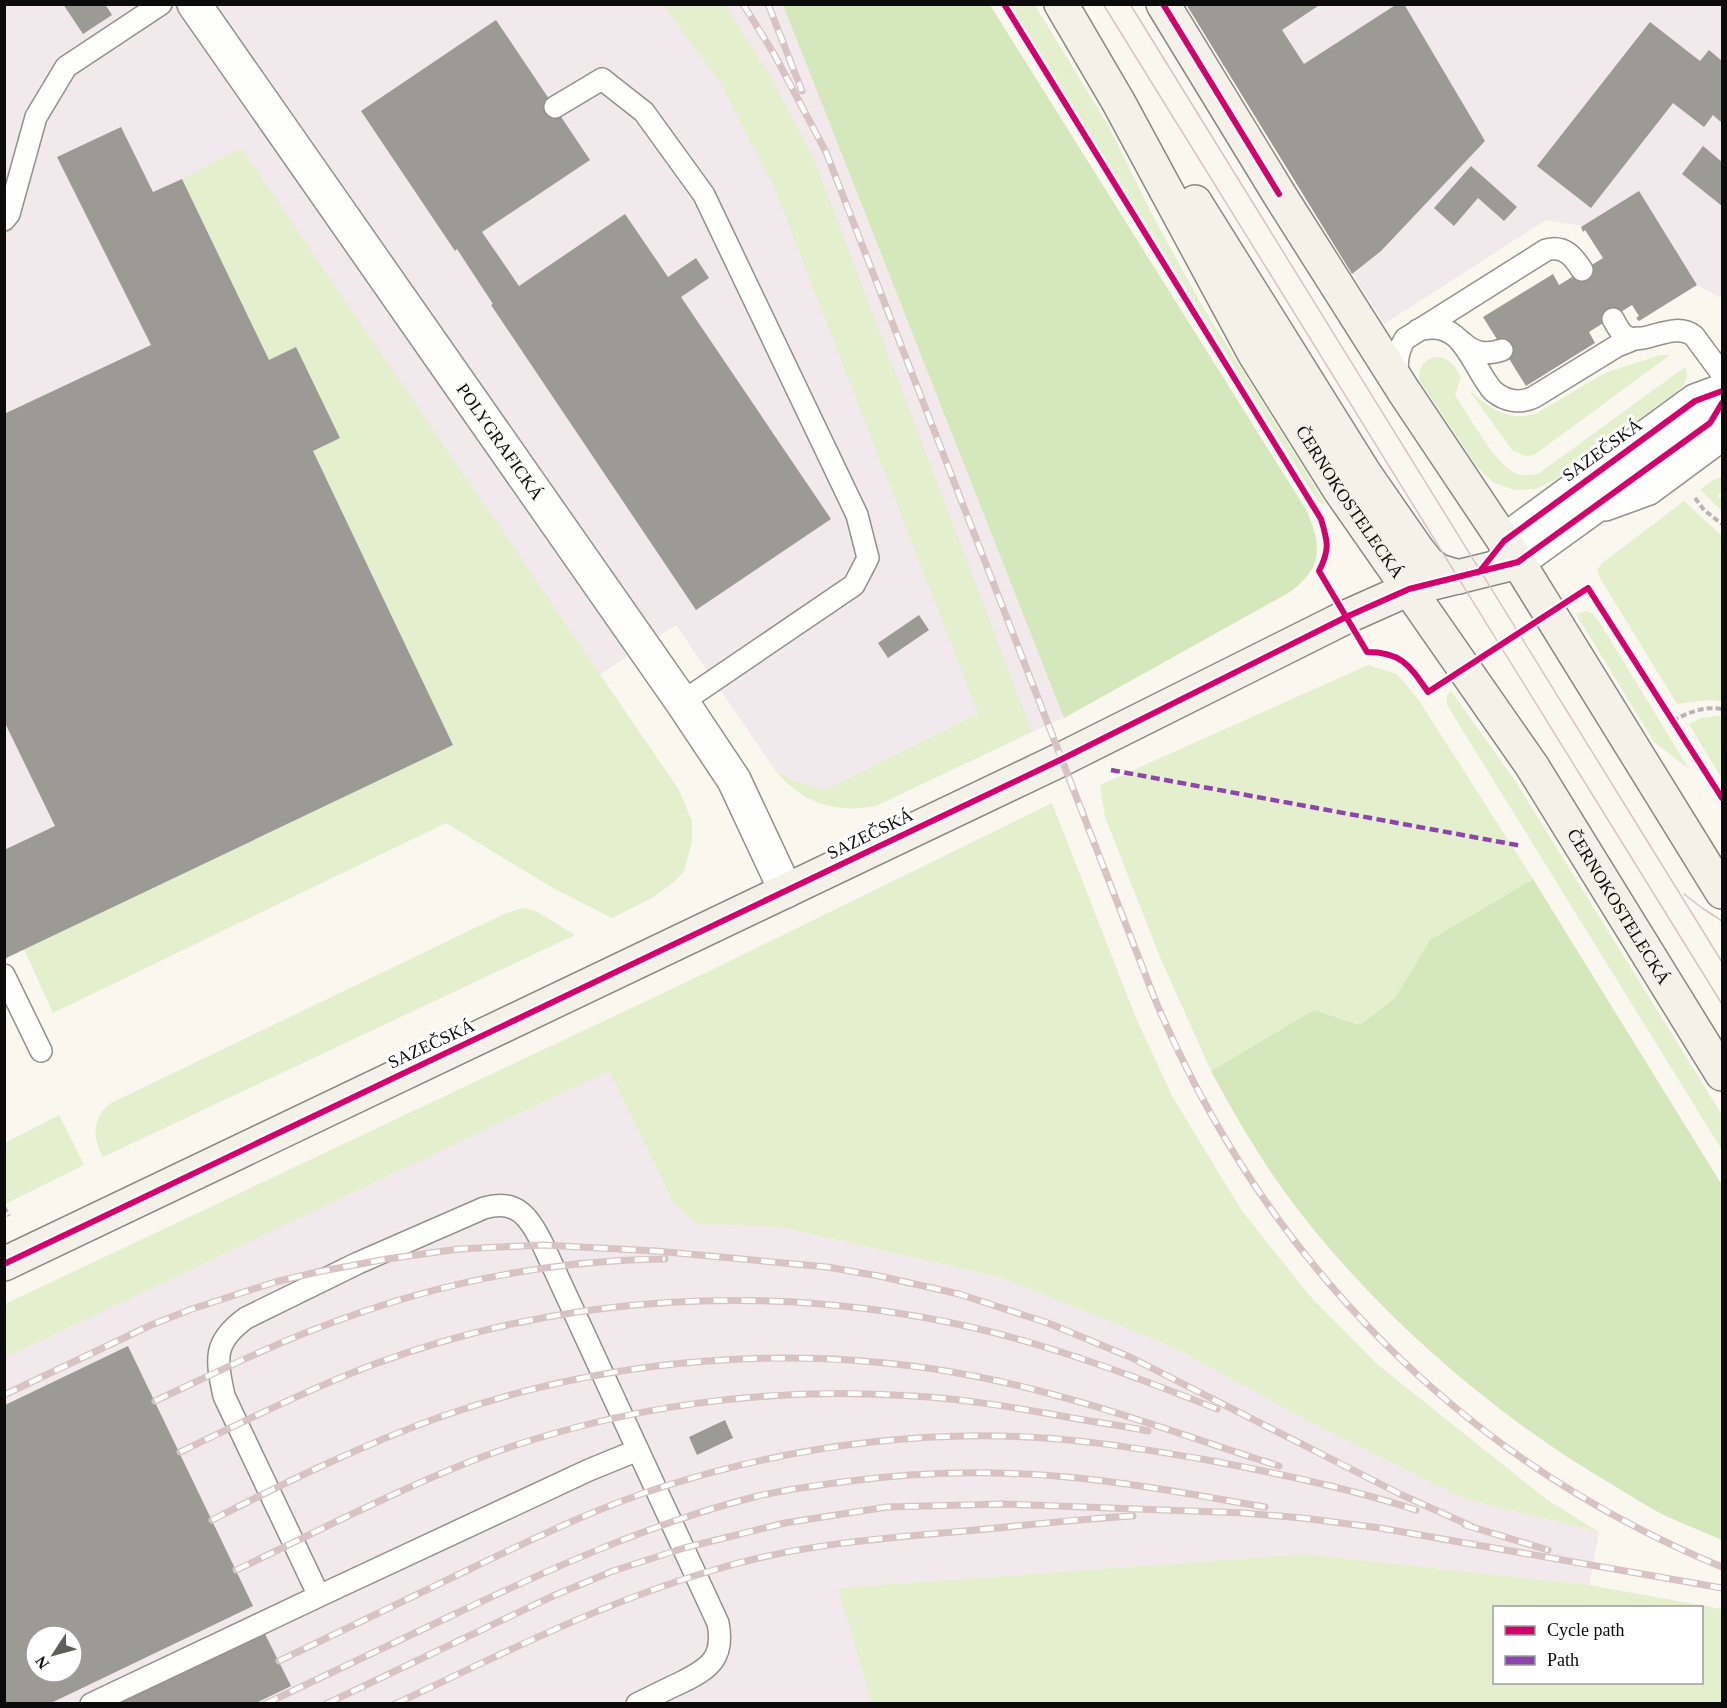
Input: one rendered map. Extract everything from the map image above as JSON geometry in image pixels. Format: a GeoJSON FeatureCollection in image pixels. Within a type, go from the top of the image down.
{"type":"FeatureCollection","features":[{"type":"Feature","properties":{"kind":"street","name":"POLYGRAFICKÁ"},"geometry":{"type":"LineString","coordinates":[[194,4],[682,702],[734,780],[786,891]]}},
{"type":"Feature","properties":{"kind":"street","name":"ČERNOKOSTELECKÁ"},"geometry":{"type":"LineString","coordinates":[[1061,4],[1254,353],[1339,489],[1532,766],[1722,1074]]}},
{"type":"Feature","properties":{"kind":"street"},"geometry":{"type":"LineString","coordinates":[[1163,4],[1279,195],[1403,390],[1511,551],[1722,892]]}},
{"type":"Feature","properties":{"kind":"street"},"geometry":{"type":"LineString","coordinates":[[1078,32],[1188,190],[1365,474],[1417,549],[1439,571],[1469,574]]}},
{"type":"Feature","properties":{"kind":"street","name":"SAZEČSKÁ"},"geometry":{"type":"LineString","coordinates":[[1511,551],[1695,401],[1722,391]]}},
{"type":"Feature","properties":{"kind":"street","name":"SAZEČSKÁ"},"geometry":{"type":"LineString","coordinates":[[4,1264],[1062,759],[1329,626],[1409,589],[1469,574],[1511,551],[1580,519],[1710,423],[1722,403]]}},
{"type":"Feature","properties":{"kind":"lane"},"geometry":{"type":"LineString","coordinates":[[4,220],[9,214],[36,117],[66,67],[161,4]]}},
{"type":"Feature","properties":{"kind":"lane"},"geometry":{"type":"LineString","coordinates":[[555,107],[602,79],[644,112],[704,195],[857,515],[868,558],[854,585],[682,702]]}},
{"type":"Feature","properties":{"kind":"lane"},"geometry":{"type":"LineString","coordinates":[[1403,390],[1396,364],[1398,354],[1405,339],[1418,330],[1546,250],[1554,248],[1570,253],[1582,270]]}},
{"type":"Feature","properties":{"kind":"lane"},"geometry":{"type":"LineString","coordinates":[[1613,319],[1623,335],[1628,338],[1637,338]]}},
{"type":"Feature","properties":{"kind":"lane"},"geometry":{"type":"LineString","coordinates":[[1418,330],[1436,327],[1454,335],[1468,348],[1482,354],[1502,350]]}},
{"type":"Feature","properties":{"kind":"lane"},"geometry":{"type":"LineString","coordinates":[[1462,342],[1493,391],[1499,396],[1516,401],[1534,397],[1617,346],[1637,338],[1676,330],[1689,331],[1695,336],[1722,374]]}},
{"type":"Feature","properties":{"kind":"lane"},"geometry":{"type":"LineString","coordinates":[[1580,519],[1650,494],[1722,441]]}},
{"type":"Feature","properties":{"kind":"lane"},"geometry":{"type":"LineString","coordinates":[[4,975],[41,1051]]}},
{"type":"Feature","properties":{"kind":"lane"},"geometry":{"type":"LineString","coordinates":[[319,1596],[224,1396],[218,1354],[223,1340],[246,1318],[358,1263],[483,1208],[496,1204],[511,1206],[523,1213],[534,1226],[718,1623],[721,1639],[718,1654],[709,1666],[696,1676],[637,1704]]}},
{"type":"Feature","properties":{"kind":"lane"},"geometry":{"type":"LineString","coordinates":[[91,1704],[590,1470],[638,1450]]}},
{"type":"Feature","properties":{"kind":"path"},"geometry":{"type":"LineString","coordinates":[[1689,490],[1704,510],[1722,524]]}},
{"type":"Feature","properties":{"kind":"path"},"geometry":{"type":"LineString","coordinates":[[1319,571],[1325,580]]}},
{"type":"Feature","properties":{"kind":"path"},"geometry":{"type":"LineString","coordinates":[[1673,721],[1701,710],[1722,709]]}},
{"type":"Feature","properties":{"kind":"path"},"geometry":{"type":"LineString","coordinates":[[1706,771],[1722,798]]}},
{"type":"Feature","properties":{"kind":"path"},"geometry":{"type":"LineString","coordinates":[[4,1207],[9,1216]]}},
{"type":"Feature","properties":{"kind":"shaded area"},"geometry":{"type":"Polygon","coordinates":[[[4,5],[783,5],[1064,718],[1009,742],[978,713],[825,790],[791,780],[773,767],[676,625],[599,675],[5,959],[4,5]]]}},
{"type":"Feature","properties":{"kind":"shaded area"},"geometry":{"type":"Polygon","coordinates":[[[1186,5],[1722,5],[1722,294],[1719,297],[1697,285],[1639,192],[1583,226],[1546,220],[1384,324],[1186,5]]]}},
{"type":"Feature","properties":{"kind":"shaded area"},"geometry":{"type":"Polygon","coordinates":[[[609,1071],[674,1204],[699,1224],[781,1227],[999,1277],[1173,1347],[1323,1429],[1465,1499],[1599,1532],[1589,1585],[1305,1554],[839,1588],[872,1703],[5,1704],[5,1358],[609,1071]]]}},
{"type":"Feature","properties":{"kind":"green space"},"geometry":{"type":"Polygon","coordinates":[[[663,5],[725,5],[769,74],[813,157],[1032,732],[876,806],[846,808],[818,803],[794,789],[773,767],[791,780],[825,790],[978,713],[774,187],[720,82],[663,5]]]}},
{"type":"Feature","properties":{"kind":"green space"},"geometry":{"type":"Polygon","coordinates":[[[783,5],[990,5],[1307,511],[1317,546],[1314,565],[1301,583],[1290,592],[1064,718],[783,5]]]}},
{"type":"Feature","properties":{"kind":"green space"},"geometry":{"type":"Polygon","coordinates":[[[1010,5],[1035,5],[1109,127],[1155,220],[1203,307],[1326,505],[1318,502],[1010,5]]]}},
{"type":"Feature","properties":{"kind":"green space"},"geometry":{"type":"Polygon","coordinates":[[[241,148],[679,790],[692,821],[692,842],[684,871],[673,883],[652,898],[612,918],[553,888],[446,823],[53,1013],[24,949],[453,745],[313,451],[340,438],[296,347],[269,360],[182,179],[241,148]]]}},
{"type":"Feature","properties":{"kind":"green space"},"geometry":{"type":"Polygon","coordinates":[[[1660,355],[1670,355],[1534,455],[1525,456],[1512,450],[1468,389],[1499,412],[1527,416],[1537,413],[1605,373],[1660,355]]]}},
{"type":"Feature","properties":{"kind":"green space"},"geometry":{"type":"Polygon","coordinates":[[[1434,357],[1448,360],[1454,365],[1461,377],[1455,395],[1474,426],[1507,468],[1523,475],[1538,474],[1685,367],[1687,378],[1675,393],[1560,477],[1536,489],[1514,490],[1493,482],[1477,467],[1420,381],[1419,373],[1422,366],[1434,357]]]}},
{"type":"Feature","properties":{"kind":"green space"},"geometry":{"type":"Polygon","coordinates":[[[1722,477],[1722,492],[1718,495],[1722,501],[1722,511],[1700,490],[1711,481],[1722,477]]]}},
{"type":"Feature","properties":{"kind":"green space"},"geometry":{"type":"Polygon","coordinates":[[[1684,501],[1722,536],[1722,701],[1706,700],[1677,704],[1597,570],[1602,563],[1684,501]]]}},
{"type":"Feature","properties":{"kind":"green space"},"geometry":{"type":"Polygon","coordinates":[[[1587,611],[1592,613],[1600,623],[1689,769],[1654,742],[1576,614],[1587,611]]]}},
{"type":"Feature","properties":{"kind":"green space"},"geometry":{"type":"Polygon","coordinates":[[[1368,665],[1397,674],[1418,699],[1533,879],[1430,940],[1395,998],[1360,1025],[1314,1010],[1211,1071],[1160,957],[1105,817],[1100,785],[1368,665]]]}},
{"type":"Feature","properties":{"kind":"green space"},"geometry":{"type":"Polygon","coordinates":[[[1451,691],[1514,779],[1722,1115],[1722,1150],[1447,705],[1447,696],[1451,691]]]}},
{"type":"Feature","properties":{"kind":"green space"},"geometry":{"type":"Polygon","coordinates":[[[1722,717],[1722,779],[1689,724],[1701,718],[1722,717]]]}},
{"type":"Feature","properties":{"kind":"green space"},"geometry":{"type":"Polygon","coordinates":[[[1052,803],[1136,1018],[1172,1096],[1242,1211],[1310,1296],[1378,1365],[1546,1499],[1599,1532],[1465,1499],[1323,1429],[1173,1347],[999,1277],[781,1227],[699,1224],[674,1204],[609,1071],[5,1358],[5,1304],[697,977],[1052,803]]]}},
{"type":"Feature","properties":{"kind":"green space"},"geometry":{"type":"Polygon","coordinates":[[[1533,879],[1722,1185],[1722,1540],[1654,1510],[1570,1459],[1487,1399],[1409,1332],[1338,1258],[1292,1203],[1255,1148],[1211,1071],[1314,1010],[1360,1025],[1395,998],[1430,940],[1533,879]]]}},
{"type":"Feature","properties":{"kind":"green space"},"geometry":{"type":"Polygon","coordinates":[[[522,908],[536,911],[575,935],[103,1157],[97,1142],[97,1121],[111,1103],[504,914],[522,908]]]}},
{"type":"Feature","properties":{"kind":"green space"},"geometry":{"type":"Polygon","coordinates":[[[59,1115],[84,1165],[5,1204],[5,1143],[59,1115]]]}},
{"type":"Feature","properties":{"kind":"green space"},"geometry":{"type":"Polygon","coordinates":[[[1305,1554],[1589,1585],[1722,1609],[1722,1703],[872,1703],[838,1588],[1305,1554]]]}},
{"type":"Feature","properties":{"kind":"building"},"geometry":{"type":"Polygon","coordinates":[[[63,4],[105,4],[112,15],[83,34],[63,4]]]}},
{"type":"Feature","properties":{"kind":"building"},"geometry":{"type":"Polygon","coordinates":[[[1186,4],[1321,4],[1282,30],[1304,64],[1397,4],[1404,4],[1485,141],[1381,251],[1352,274],[1186,4]]]}},
{"type":"Feature","properties":{"kind":"building"},"geometry":{"type":"Polygon","coordinates":[[[496,20],[590,160],[482,232],[519,286],[625,214],[668,277],[696,258],[709,278],[681,297],[831,519],[696,610],[491,305],[493,304],[457,249],[455,251],[361,111],[496,20]]]}},
{"type":"Feature","properties":{"kind":"building"},"geometry":{"type":"Polygon","coordinates":[[[1650,22],[1700,61],[1709,50],[1722,61],[1722,123],[1713,115],[1704,127],[1673,103],[1591,208],[1537,166],[1650,22]]]}},
{"type":"Feature","properties":{"kind":"building"},"geometry":{"type":"Polygon","coordinates":[[[121,127],[153,192],[182,179],[269,360],[296,347],[340,438],[313,451],[453,745],[4,959],[4,850],[55,826],[4,721],[4,414],[151,345],[57,157],[121,127]]]}},
{"type":"Feature","properties":{"kind":"building"},"geometry":{"type":"Polygon","coordinates":[[[1703,146],[1722,162],[1722,206],[1682,174],[1703,146]]]}},
{"type":"Feature","properties":{"kind":"building"},"geometry":{"type":"Polygon","coordinates":[[[1471,166],[1517,207],[1504,221],[1478,198],[1454,226],[1434,208],[1471,166]]]}},
{"type":"Feature","properties":{"kind":"building"},"geometry":{"type":"Polygon","coordinates":[[[1639,191],[1697,285],[1639,321],[1636,318],[1639,316],[1632,305],[1589,332],[1595,343],[1526,386],[1483,317],[1553,274],[1559,285],[1603,258],[1581,227],[1639,191]]]}},
{"type":"Feature","properties":{"kind":"building"},"geometry":{"type":"Polygon","coordinates":[[[919,615],[929,630],[888,658],[878,643],[919,615]]]}},
{"type":"Feature","properties":{"kind":"building"},"geometry":{"type":"Polygon","coordinates":[[[128,1346],[253,1606],[49,1704],[5,1704],[5,1405],[128,1346]]]}},
{"type":"Feature","properties":{"kind":"building"},"geometry":{"type":"Polygon","coordinates":[[[725,1420],[733,1438],[697,1455],[689,1437],[725,1420]]]}},
{"type":"Feature","properties":{"kind":"building"},"geometry":{"type":"Polygon","coordinates":[[[264,1632],[291,1686],[254,1704],[116,1704],[264,1632]]]}},
{"type":"Feature","properties":{"kind":"tram line"},"geometry":{"type":"LineString","coordinates":[[1103,4],[1722,1004]]}},
{"type":"Feature","properties":{"kind":"tram line"},"geometry":{"type":"LineString","coordinates":[[1130,4],[1722,962]]}},
{"type":"Feature","properties":{"kind":"tram line"},"geometry":{"type":"LineString","coordinates":[[1684,894],[1722,921]]}},
{"type":"Feature","properties":{"kind":"railway"},"geometry":{"type":"LineString","coordinates":[[743,4],[774,54],[826,152],[1154,997],[1199,1092],[1252,1181],[1313,1264],[1381,1339],[1456,1408],[1538,1469],[1627,1522],[1722,1567]]}},
{"type":"Feature","properties":{"kind":"railway"},"geometry":{"type":"LineString","coordinates":[[768,4],[802,91]]}},
{"type":"Feature","properties":{"kind":"railway"},"geometry":{"type":"LineString","coordinates":[[4,1395],[151,1325],[275,1282],[317,1272],[459,1249],[543,1245],[656,1251],[827,1267],[879,1276],[959,1294],[1048,1323],[1130,1357],[1402,1495],[1471,1526]]}},
{"type":"Feature","properties":{"kind":"railway"},"geometry":{"type":"LineString","coordinates":[[155,1401],[297,1336],[402,1299],[532,1270],[620,1260],[665,1259]]}},
{"type":"Feature","properties":{"kind":"railway"},"geometry":{"type":"LineString","coordinates":[[180,1452],[348,1375],[445,1341],[520,1322],[595,1310],[671,1302],[747,1301],[824,1304],[900,1313],[975,1328],[1036,1344],[1217,1409]]}},
{"type":"Feature","properties":{"kind":"railway"},"geometry":{"type":"LineString","coordinates":[[212,1520],[324,1465],[440,1417],[570,1380],[704,1361],[772,1358],[840,1360],[907,1366],[974,1376],[1090,1405],[1279,1466]]}},
{"type":"Feature","properties":{"kind":"railway"},"geometry":{"type":"LineString","coordinates":[[236,1570],[389,1497],[482,1457],[534,1439],[587,1425],[694,1404],[749,1397],[803,1394],[913,1396],[996,1405],[1148,1431]]}},
{"type":"Feature","properties":{"kind":"railway"},"geometry":{"type":"LineString","coordinates":[[279,1661],[541,1535],[635,1496],[742,1465],[870,1442],[913,1438],[1000,1436],[1052,1438],[1104,1444],[1207,1460],[1286,1476],[1416,1510]]}},
{"type":"Feature","properties":{"kind":"railway"},"geometry":{"type":"LineString","coordinates":[[265,1704],[491,1597],[601,1548],[677,1520],[775,1492],[898,1476],[1011,1473],[1117,1483],[1265,1507]]}},
{"type":"Feature","properties":{"kind":"railway"},"geometry":{"type":"LineString","coordinates":[[326,1704],[553,1596],[613,1571],[684,1548],[785,1523],[887,1507],[1004,1504],[1244,1513],[1302,1518],[1380,1528],[1722,1588]]}},
{"type":"Feature","properties":{"kind":"railway"},"geometry":{"type":"LineString","coordinates":[[395,1704],[592,1614],[673,1583],[745,1561],[870,1540],[1133,1516]]}},
{"type":"Feature","properties":{"kind":"railway"},"geometry":{"type":"LineString","coordinates":[[1465,1525],[1548,1550]]}},
{"type":"Feature","properties":{"kind":"marked path"},"geometry":{"type":"LineString","coordinates":[[1111,770],[1522,846]]}},
{"type":"Feature","properties":{"kind":"cycle path"},"geometry":{"type":"LineString","coordinates":[[1004,4],[1321,519],[1327,545],[1319,571],[1367,652],[1389,655],[1404,662],[1428,692],[1588,588],[1722,798]]}},
{"type":"Feature","properties":{"kind":"cycle path"},"geometry":{"type":"LineString","coordinates":[[1163,4],[1279,194]]}},
{"type":"Feature","properties":{"kind":"cycle path"},"geometry":{"type":"LineString","coordinates":[[1480,571],[1504,541],[1695,401],[1722,391]]}},
{"type":"Feature","properties":{"kind":"cycle path"},"geometry":{"type":"LineString","coordinates":[[4,1264],[1062,759],[1346,617],[1409,589],[1518,562],[1710,423],[1722,403]]}}]}
